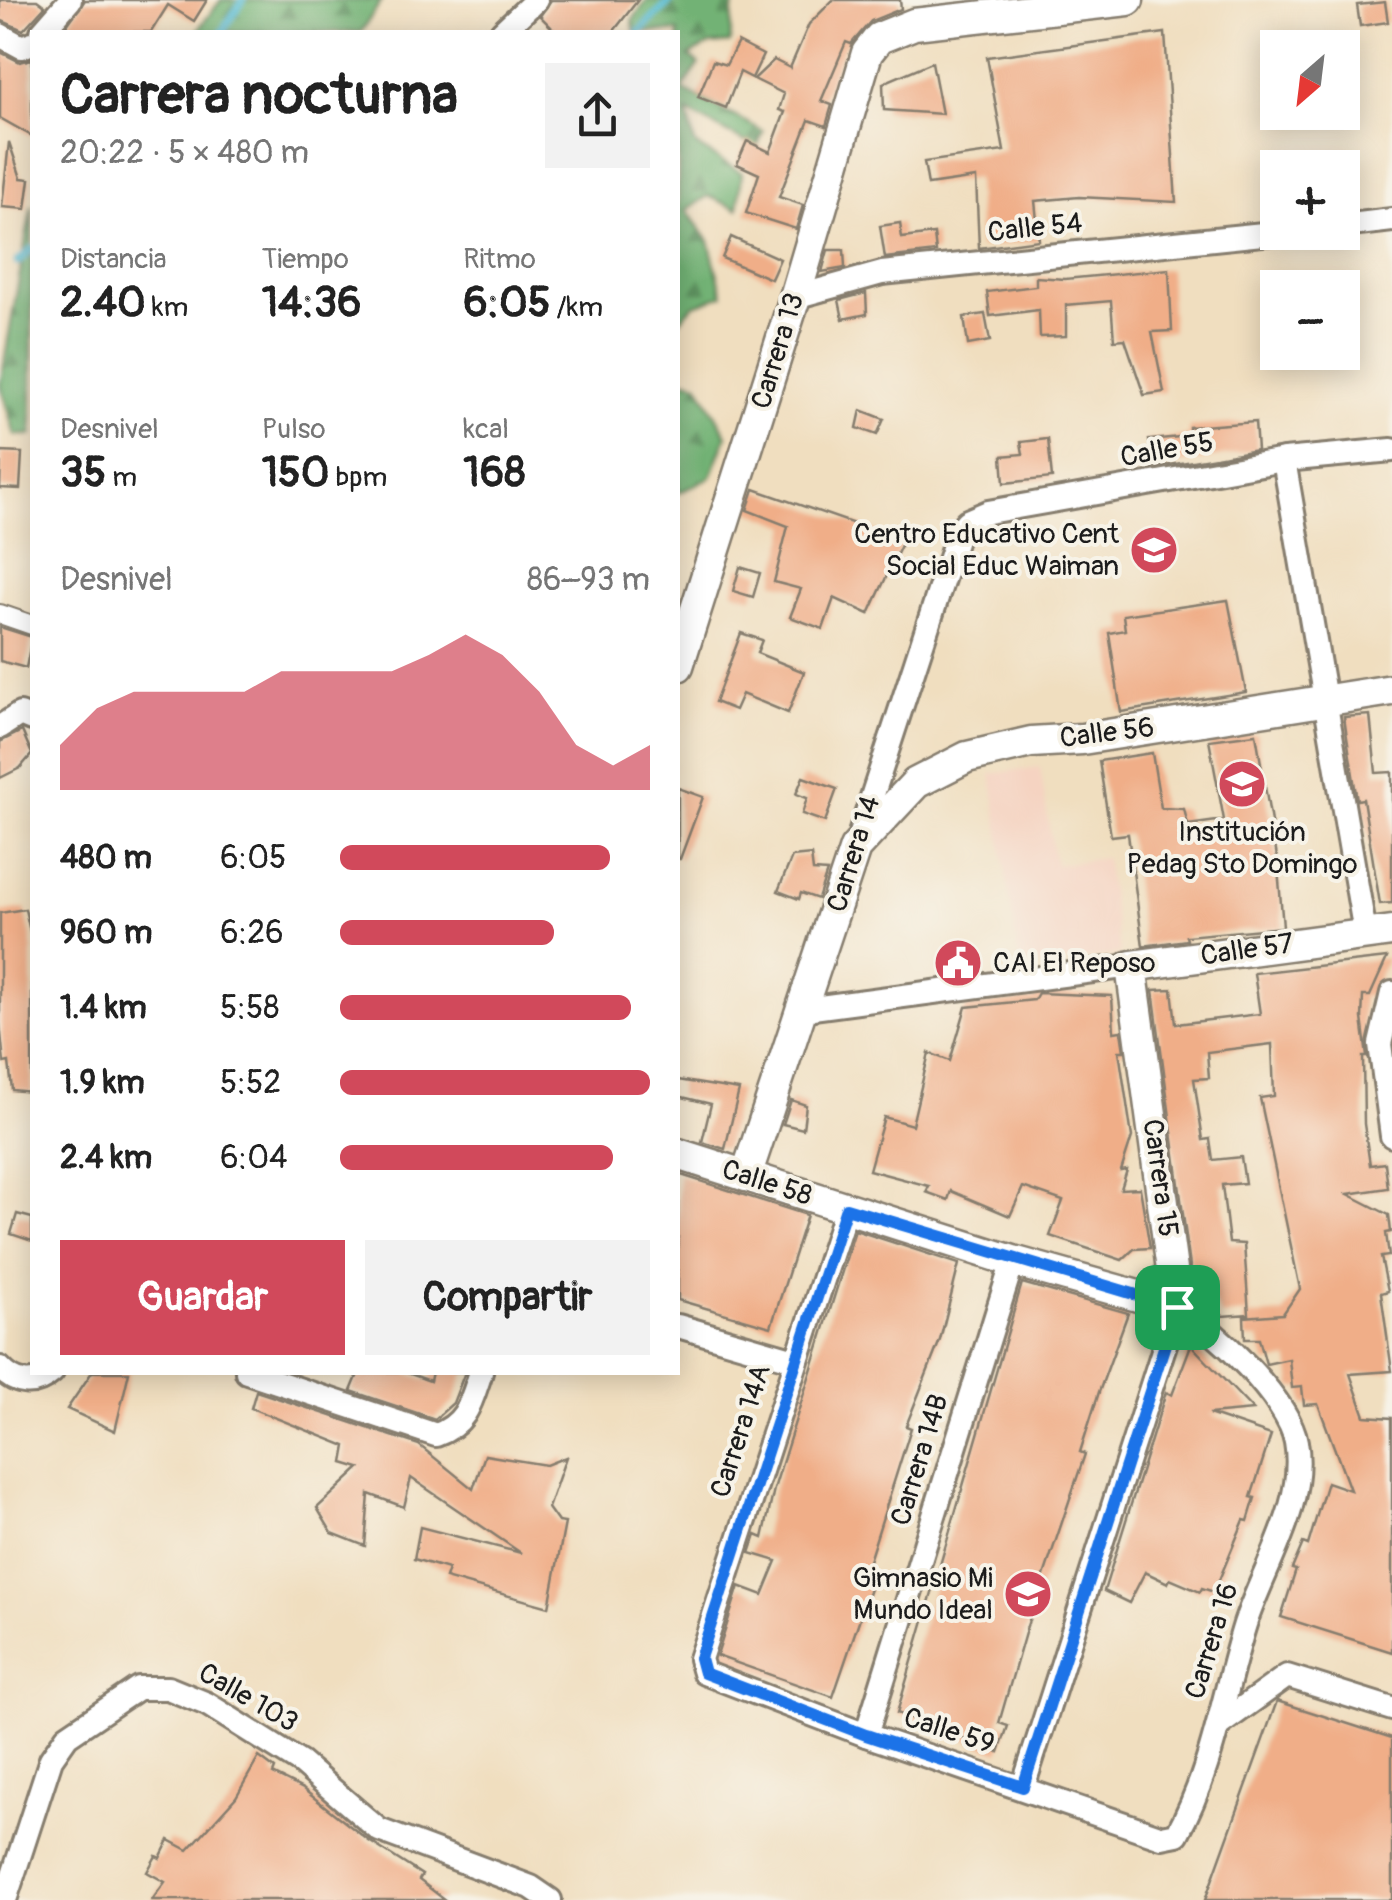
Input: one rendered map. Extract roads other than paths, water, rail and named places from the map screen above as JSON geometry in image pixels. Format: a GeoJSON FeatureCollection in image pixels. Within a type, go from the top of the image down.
{"type":"FeatureCollection","features":[{"type":"Feature","properties":{"kind":"street"},"geometry":{"type":"LineString","coordinates":[[44,30],[70,0]]}},
{"type":"Feature","properties":{"kind":"street"},"geometry":{"type":"LineString","coordinates":[[504,30],[536,0]]}},
{"type":"Feature","properties":{"kind":"street","name":"Carrera 13"},"geometry":{"type":"LineString","coordinates":[[680,660],[795,297],[866,54],[879,38],[914,24],[1128,0]]}},
{"type":"Feature","properties":{"kind":"street"},"geometry":{"type":"LineString","coordinates":[[0,34],[22,48],[30,44]]}},
{"type":"Feature","properties":{"kind":"street"},"geometry":{"type":"LineString","coordinates":[[1360,224],[1392,220]]}},
{"type":"Feature","properties":{"kind":"street","name":"Calle 54"},"geometry":{"type":"LineString","coordinates":[[795,297],[882,273],[1260,234]]}},
{"type":"Feature","properties":{"kind":"street","name":"Calle 55"},"geometry":{"type":"LineString","coordinates":[[959,530],[967,521],[988,512],[1284,460],[1392,450]]}},
{"type":"Feature","properties":{"kind":"street"},"geometry":{"type":"LineString","coordinates":[[1284,460],[1322,702],[1378,932]]}},
{"type":"Feature","properties":{"kind":"street","name":"Carrera 14"},"geometry":{"type":"LineString","coordinates":[[746,1176],[805,1009],[959,530]]}},
{"type":"Feature","properties":{"kind":"street"},"geometry":{"type":"LineString","coordinates":[[0,614],[30,624]]}},
{"type":"Feature","properties":{"kind":"street","name":"Calle 56"},"geometry":{"type":"LineString","coordinates":[[856,848],[916,783],[967,757],[1031,742],[1082,739],[1392,690]]}},
{"type":"Feature","properties":{"kind":"street"},"geometry":{"type":"LineString","coordinates":[[0,727],[20,714],[30,718]]}},
{"type":"Feature","properties":{"kind":"street","name":"Calle 57"},"geometry":{"type":"LineString","coordinates":[[805,1009],[1378,932]]}},
{"type":"Feature","properties":{"kind":"street","name":"Carrera 15"},"geometry":{"type":"LineString","coordinates":[[1023,1787],[1177,1307],[1132,966]]}},
{"type":"Feature","properties":{"kind":"street"},"geometry":{"type":"LineString","coordinates":[[1392,993],[1380,1044],[1392,1136]]}},
{"type":"Feature","properties":{"kind":"street","name":"Calle 58"},"geometry":{"type":"LineString","coordinates":[[680,1155],[1013,1261],[1177,1307],[1200,1320],[1266,1390],[1296,1438],[1299,1464]]}},
{"type":"Feature","properties":{"kind":"street","name":"Carrera 14A"},"geometry":{"type":"LineString","coordinates":[[704,1673],[700,1658],[846,1208]]}},
{"type":"Feature","properties":{"kind":"street","name":"Carrera 14B"},"geometry":{"type":"LineString","coordinates":[[866,1735],[1013,1261]]}},
{"type":"Feature","properties":{"kind":"street"},"geometry":{"type":"LineString","coordinates":[[680,1327],[795,1360]]}},
{"type":"Feature","properties":{"kind":"street"},"geometry":{"type":"LineString","coordinates":[[0,1368],[25,1383],[41,1382],[49,1375]]}},
{"type":"Feature","properties":{"kind":"street"},"geometry":{"type":"LineString","coordinates":[[256,1375],[436,1434],[456,1428],[480,1375]]}},
{"type":"Feature","properties":{"kind":"street","name":"Carrera 16"},"geometry":{"type":"LineString","coordinates":[[1177,1834],[1218,1725],[1245,1624],[1296,1489],[1299,1464]]}},
{"type":"Feature","properties":{"kind":"street","name":"Calle 59"},"geometry":{"type":"LineString","coordinates":[[704,1673],[866,1735],[1162,1837],[1177,1834]]}},
{"type":"Feature","properties":{"kind":"street"},"geometry":{"type":"LineString","coordinates":[[1218,1725],[1287,1676],[1392,1709]]}},
{"type":"Feature","properties":{"kind":"street","name":"Calle 103"},"geometry":{"type":"LineString","coordinates":[[5,1900],[24,1850],[40,1782],[68,1736],[138,1688],[168,1688],[206,1704],[301,1763],[380,1830],[531,1888],[550,1900]]}},
{"type":"Feature","properties":{"kind":"waterway"},"geometry":{"type":"LineString","coordinates":[[223,30],[243,0]]}},
{"type":"Feature","properties":{"kind":"waterway"},"geometry":{"type":"LineString","coordinates":[[641,30],[671,0]]}},
{"type":"Feature","properties":{"kind":"waterway"},"geometry":{"type":"LineString","coordinates":[[18,262],[30,251]]}},
{"type":"Feature","properties":{"kind":"place","name":"Centro Educativo Cent Social Educ Waiman"},"geometry":{"type":"Point","coordinates":[1154,550]}},
{"type":"Feature","properties":{"kind":"place","name":"Institución Pedag Sto Domingo"},"geometry":{"type":"Point","coordinates":[1242,784]}},
{"type":"Feature","properties":{"kind":"place","name":"CAI El Reposo"},"geometry":{"type":"Point","coordinates":[958,963]}},
{"type":"Feature","properties":{"kind":"place","name":"Gimnasio Mi Mundo Ideal"},"geometry":{"type":"Point","coordinates":[1028,1594]}}]}
